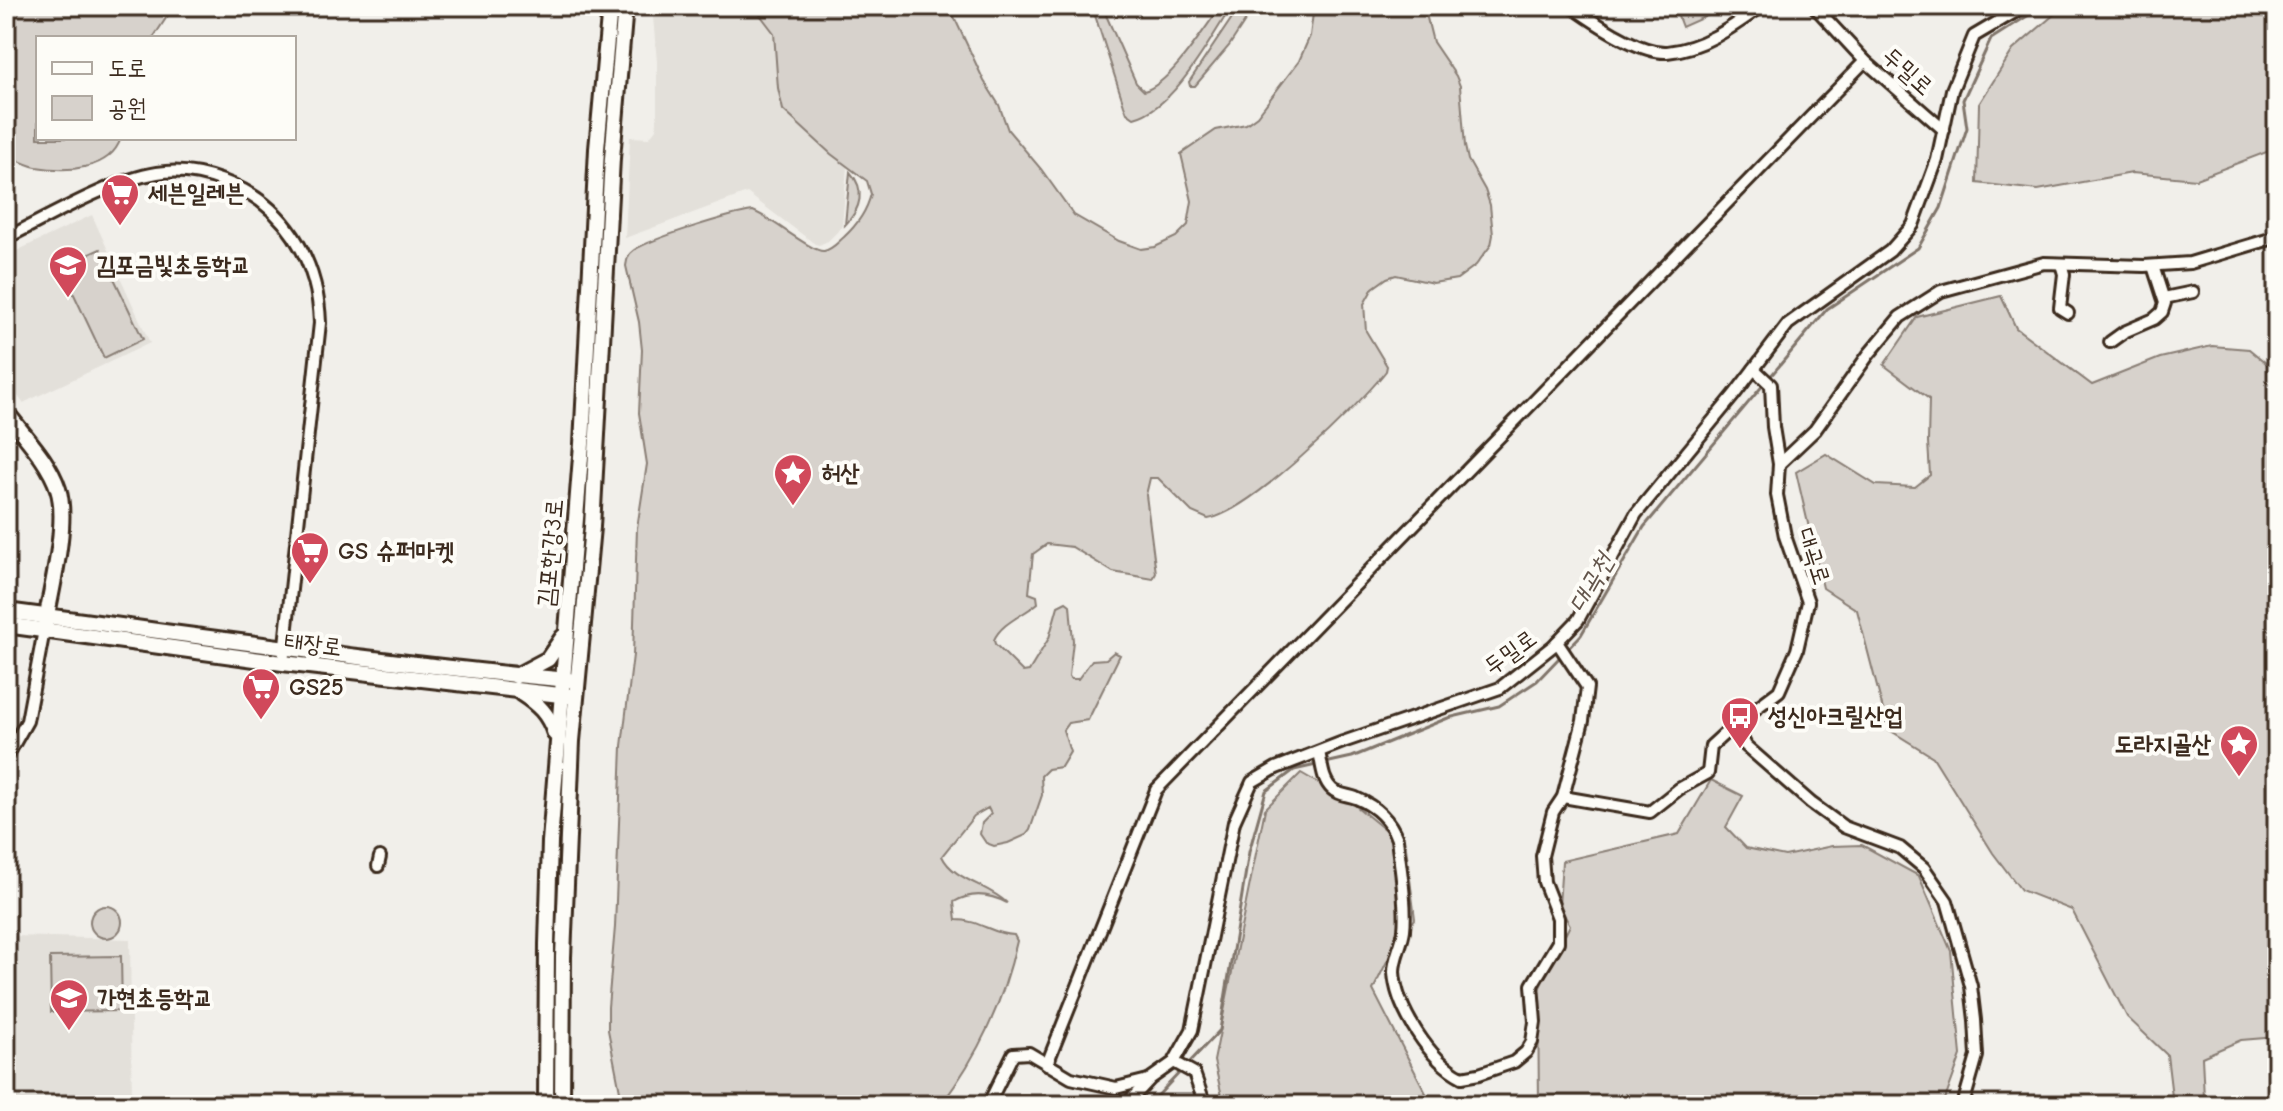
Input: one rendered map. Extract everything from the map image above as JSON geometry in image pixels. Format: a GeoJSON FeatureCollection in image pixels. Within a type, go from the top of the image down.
{"type":"FeatureCollection","features":[{"type":"Feature","properties":{"kind":"street","name":"김포한강3로"},"geometry":{"type":"LineString","coordinates":[[546,1105],[547,930],[557,741],[583,429],[597,149],[610,6]]}},
{"type":"Feature","properties":{"kind":"street","name":"김포한강3로"},"geometry":{"type":"LineString","coordinates":[[562,1105],[566,860],[592,527],[612,158],[625,6]]}},
{"type":"Feature","properties":{"kind":"street"},"geometry":{"type":"LineString","coordinates":[[1571,6],[1602,28],[1637,45],[1665,53],[1729,31],[1762,6]]}},
{"type":"Feature","properties":{"kind":"street","name":"두밀로"},"geometry":{"type":"LineString","coordinates":[[1814,6],[1865,61],[1944,130]]}},
{"type":"Feature","properties":{"kind":"street","name":"두밀로"},"geometry":{"type":"LineString","coordinates":[[1126,1105],[1150,1079],[1176,1063],[1192,1030],[1234,822],[1252,782],[1276,768],[1320,755],[1500,688],[1562,649],[1636,514],[1763,377],[1788,324],[1890,251],[1913,225],[1937,160],[1952,90],[1974,36],[2025,6]]}},
{"type":"Feature","properties":{"kind":"street"},"geometry":{"type":"LineString","coordinates":[[1047,1064],[1156,790],[1865,61]]}},
{"type":"Feature","properties":{"kind":"street"},"geometry":{"type":"LineString","coordinates":[[6,238],[126,182],[154,173],[177,171],[204,174],[247,191],[271,209],[292,232],[311,268],[320,323],[284,656]]}},
{"type":"Feature","properties":{"kind":"street"},"geometry":{"type":"LineString","coordinates":[[1779,464],[1815,430],[1869,354],[1900,317],[1941,291],[2044,263],[2153,266],[2190,263],[2277,237]]}},
{"type":"Feature","properties":{"kind":"street"},"geometry":{"type":"LineString","coordinates":[[2061,264],[2064,274],[2060,308],[2068,313]]}},
{"type":"Feature","properties":{"kind":"street"},"geometry":{"type":"LineString","coordinates":[[2110,342],[2159,316],[2164,307],[2164,298],[2153,266]]}},
{"type":"Feature","properties":{"kind":"street"},"geometry":{"type":"LineString","coordinates":[[2164,298],[2193,292]]}},
{"type":"Feature","properties":{"kind":"street","name":"대곡로"},"geometry":{"type":"LineString","coordinates":[[1563,797],[1650,812],[1679,789],[1708,773],[1711,746],[1779,691],[1797,650],[1808,602],[1785,536],[1777,495],[1779,464],[1763,377]]}},
{"type":"Feature","properties":{"kind":"street"},"geometry":{"type":"LineString","coordinates":[[6,412],[46,466],[61,501],[61,526],[27,721],[6,758]]}},
{"type":"Feature","properties":{"kind":"street"},"geometry":{"type":"LineString","coordinates":[[6,611],[46,623],[284,656],[577,689]]}},
{"type":"Feature","properties":{"kind":"street"},"geometry":{"type":"LineString","coordinates":[[6,625],[46,623]]}},
{"type":"Feature","properties":{"kind":"street"},"geometry":{"type":"LineString","coordinates":[[516,684],[548,659],[566,633]]}},
{"type":"Feature","properties":{"kind":"street"},"geometry":{"type":"LineString","coordinates":[[1320,755],[1330,788],[1370,805],[1393,828],[1400,862],[1404,929],[1395,960],[1397,991],[1406,1014],[1442,1064],[1462,1077],[1514,1062],[1532,1042],[1535,1022],[1532,985],[1558,942],[1560,929],[1544,882],[1542,856],[1553,812],[1563,797],[1583,721],[1587,687],[1562,649]]}},
{"type":"Feature","properties":{"kind":"street"},"geometry":{"type":"LineString","coordinates":[[516,684],[547,714],[557,741]]}},
{"type":"Feature","properties":{"kind":"street"},"geometry":{"type":"LineString","coordinates":[[1735,724],[1746,746],[1811,803],[1844,827],[1900,848],[1924,868],[1947,901],[1971,986],[1975,1020],[1977,1056],[1963,1105]]}},
{"type":"Feature","properties":{"kind":"street"},"geometry":{"type":"LineString","coordinates":[[988,1105],[1013,1054],[1029,1053],[1071,1078],[1116,1088],[1150,1079]]}},
{"type":"Feature","properties":{"kind":"street"},"geometry":{"type":"LineString","coordinates":[[1176,1063],[1194,1073],[1205,1105]]}},
{"type":"Feature","properties":{"kind":"shaded area"},"geometry":{"type":"Polygon","coordinates":[[[652,6],[755,6],[770,24],[776,46],[781,105],[801,127],[847,166],[842,227],[828,241],[815,244],[747,193],[625,238],[630,137],[649,138],[657,122],[657,62],[652,6]]]}},
{"type":"Feature","properties":{"kind":"shaded area","name":"김포금빛초등학교"},"geometry":{"type":"Polygon","coordinates":[[[92,215],[150,343],[23,403],[6,380],[6,256],[92,215]]]}},
{"type":"Feature","properties":{"kind":"shaded area","name":"가현초등학교"},"geometry":{"type":"Polygon","coordinates":[[[11,936],[130,939],[132,1105],[16,1105],[6,1095],[6,970],[12,954],[11,936]]]}},
{"type":"Feature","properties":{"kind":"green space"},"geometry":{"type":"Polygon","coordinates":[[[6,6],[174,6],[154,36],[36,36],[36,140],[120,140],[107,157],[86,167],[73,169],[32,166],[6,155],[6,6]]]}},
{"type":"Feature","properties":{"kind":"green space"},"geometry":{"type":"Polygon","coordinates":[[[758,6],[949,6],[984,81],[999,105],[1008,130],[1074,215],[1119,241],[1141,249],[1155,247],[1176,237],[1188,225],[1192,201],[1181,154],[1216,130],[1246,124],[1257,116],[1299,61],[1310,36],[1314,6],[1424,6],[1433,42],[1460,86],[1468,160],[1490,205],[1491,245],[1476,265],[1457,279],[1433,283],[1396,275],[1373,288],[1364,304],[1366,331],[1387,366],[1386,371],[1328,432],[1275,479],[1227,512],[1208,519],[1192,512],[1158,478],[1150,478],[1146,495],[1156,573],[1153,579],[1113,572],[1072,547],[1047,544],[1033,554],[1029,593],[1037,596],[1038,603],[1002,629],[994,640],[995,644],[1023,672],[1029,671],[1049,638],[1058,606],[1066,602],[1070,605],[1073,641],[1071,679],[1078,679],[1092,660],[1106,659],[1114,652],[1120,655],[1088,720],[1068,723],[1063,730],[1070,752],[1061,767],[1048,769],[1041,776],[1042,795],[1026,835],[994,846],[986,843],[980,834],[982,823],[991,814],[988,808],[974,816],[942,856],[954,871],[1007,903],[980,895],[960,899],[954,902],[956,920],[1014,935],[1017,941],[1005,986],[988,1027],[967,1067],[941,1105],[619,1105],[620,1091],[608,1030],[608,1007],[615,927],[622,746],[633,655],[637,528],[647,464],[639,413],[642,350],[627,259],[634,250],[657,239],[710,221],[753,211],[824,251],[853,227],[871,194],[867,181],[831,154],[783,110],[778,88],[774,33],[758,12],[758,6]]]}},
{"type":"Feature","properties":{"kind":"green space"},"geometry":{"type":"Polygon","coordinates":[[[1092,6],[1102,6],[1136,83],[1144,91],[1165,78],[1175,67],[1221,6],[1232,6],[1177,87],[1149,112],[1134,118],[1127,113],[1124,105],[1092,6]]]}},
{"type":"Feature","properties":{"kind":"green space"},"geometry":{"type":"Polygon","coordinates":[[[1240,6],[1255,6],[1229,46],[1195,86],[1190,86],[1189,82],[1240,6]]]}},
{"type":"Feature","properties":{"kind":"green space"},"geometry":{"type":"Polygon","coordinates":[[[1674,6],[1729,6],[1682,27],[1674,6]]]}},
{"type":"Feature","properties":{"kind":"green space"},"geometry":{"type":"Polygon","coordinates":[[[2064,6],[2234,6],[2234,10],[2250,6],[2275,6],[2277,142],[2272,150],[2196,179],[2132,173],[2038,190],[1977,183],[1979,104],[2013,50],[2064,6]]]}},
{"type":"Feature","properties":{"kind":"green space"},"geometry":{"type":"Polygon","coordinates":[[[850,172],[858,186],[860,199],[845,225],[850,172]]]}},
{"type":"Feature","properties":{"kind":"green space"},"geometry":{"type":"Polygon","coordinates":[[[100,249],[143,339],[104,358],[61,267],[100,249]]]}},
{"type":"Feature","properties":{"kind":"green space"},"geometry":{"type":"Polygon","coordinates":[[[2001,296],[2016,328],[2092,385],[2160,358],[2212,346],[2249,349],[2277,372],[2277,1037],[2241,1040],[2202,1057],[2204,1098],[2185,1105],[2173,1105],[2167,1055],[2127,1017],[2072,910],[2021,890],[1993,853],[1933,757],[1888,729],[1857,610],[1823,588],[1796,472],[1826,454],[1876,485],[1915,487],[1930,475],[1929,399],[1884,365],[1917,317],[2001,296]]]}},
{"type":"Feature","properties":{"kind":"green space"},"geometry":{"type":"Polygon","coordinates":[[[1301,773],[1351,802],[1406,847],[1415,919],[1393,949],[1373,990],[1432,1105],[1224,1105],[1214,1061],[1265,809],[1301,773]]]}},
{"type":"Feature","properties":{"kind":"green space"},"geometry":{"type":"Polygon","coordinates":[[[1711,780],[1743,796],[1726,827],[1746,848],[1785,856],[1832,846],[1862,845],[1919,876],[1951,951],[1961,1055],[1943,1105],[1539,1105],[1538,991],[1570,925],[1559,906],[1562,861],[1679,834],[1711,780]]]}},
{"type":"Feature","properties":{"kind":"green space"},"geometry":{"type":"Polygon","coordinates":[[[106,906],[117,911],[122,922],[117,933],[106,938],[95,933],[90,922],[95,911],[106,906]]]}},
{"type":"Feature","properties":{"kind":"green space"},"geometry":{"type":"Polygon","coordinates":[[[121,956],[122,1011],[51,1012],[50,957],[121,956]]]}},
{"type":"Feature","properties":{"kind":"waterway","name":"대곡천"},"geometry":{"type":"LineString","coordinates":[[1187,1065],[1220,1030],[1249,852],[1266,791],[1294,770],[1352,757],[1448,718],[1499,706],[1537,681],[1581,635],[1644,527],[1827,309],[1918,248],[1941,208],[1967,128],[1963,100],[1991,39],[2043,6]]}},
{"type":"Feature","properties":{"kind":"waterway","name":"대곡천"},"geometry":{"type":"LineString","coordinates":[[1149,1105],[1182,1070]]}},
{"type":"Feature","properties":{"kind":"place","name":"세븐일레븐"},"geometry":{"type":"Point","coordinates":[120,227]}},
{"type":"Feature","properties":{"kind":"place","name":"김포금빛초등학교"},"geometry":{"type":"Point","coordinates":[68,299]}},
{"type":"Feature","properties":{"kind":"place","name":"허산"},"geometry":{"type":"Point","coordinates":[793,507]}},
{"type":"Feature","properties":{"kind":"place","name":"GS 슈퍼마켓"},"geometry":{"type":"Point","coordinates":[310,585]}},
{"type":"Feature","properties":{"kind":"place","name":"GS25"},"geometry":{"type":"Point","coordinates":[261,721]}},
{"type":"Feature","properties":{"kind":"place","name":"성신아크릴산업"},"geometry":{"type":"Point","coordinates":[1740,750]}},
{"type":"Feature","properties":{"kind":"place","name":"도라지골산"},"geometry":{"type":"Point","coordinates":[2239,778]}},
{"type":"Feature","properties":{"kind":"place","name":"가현초등학교"},"geometry":{"type":"Point","coordinates":[69,1032]}}]}
